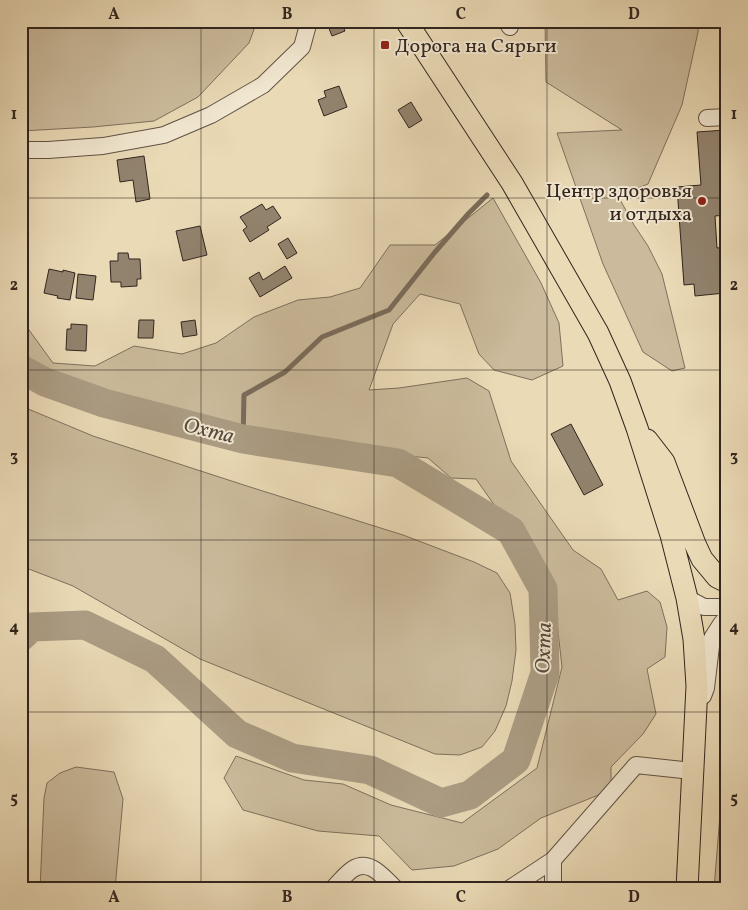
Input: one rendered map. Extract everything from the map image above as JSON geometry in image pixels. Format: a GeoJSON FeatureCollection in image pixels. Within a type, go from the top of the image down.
{"type":"FeatureCollection","features":[{"type":"Feature","properties":{"kind":"main road"},"geometry":{"type":"LineString","coordinates":[[406,21],[512,183],[598,332],[620,381],[637,428],[671,535],[694,638],[697,686],[687,889]]}},
{"type":"Feature","properties":{"kind":"main road"},"geometry":{"type":"LineString","coordinates":[[637,428],[664,462],[702,559],[717,577],[727,582]]}},
{"type":"Feature","properties":{"kind":"main road"},"geometry":{"type":"LineString","coordinates":[[686,598],[703,585],[727,586]]}},
{"type":"Feature","properties":{"kind":"street"},"geometry":{"type":"LineString","coordinates":[[21,150],[103,146],[164,135],[211,115],[263,85],[302,47],[309,21]]}},
{"type":"Feature","properties":{"kind":"street"},"geometry":{"type":"LineString","coordinates":[[707,118],[727,117]]}},
{"type":"Feature","properties":{"kind":"street"},"geometry":{"type":"LineString","coordinates":[[686,598],[704,607],[727,607]]}},
{"type":"Feature","properties":{"kind":"street"},"geometry":{"type":"LineString","coordinates":[[696,714],[706,688],[712,638],[720,624],[727,617]]}},
{"type":"Feature","properties":{"kind":"street"},"geometry":{"type":"LineString","coordinates":[[510,889],[552,860],[636,765],[692,771]]}},
{"type":"Feature","properties":{"kind":"street"},"geometry":{"type":"LineString","coordinates":[[552,860],[553,889]]}},
{"type":"Feature","properties":{"kind":"street"},"geometry":{"type":"LineString","coordinates":[[332,889],[353,868],[365,865],[376,870],[396,889]]}},
{"type":"Feature","properties":{"kind":"shaded area"},"geometry":{"type":"Polygon","coordinates":[[[21,21],[257,21],[249,43],[198,97],[154,121],[21,131],[21,21]]]}},
{"type":"Feature","properties":{"kind":"shaded area"},"geometry":{"type":"Polygon","coordinates":[[[545,21],[699,21],[682,105],[648,184],[618,196],[648,246],[662,274],[685,368],[672,371],[643,352],[603,264],[557,133],[622,130],[546,82],[545,21]]]}},
{"type":"Feature","properties":{"kind":"shaded area"},"geometry":{"type":"Polygon","coordinates":[[[493,198],[541,283],[559,323],[563,366],[532,380],[494,370],[479,354],[460,304],[420,294],[393,324],[369,390],[399,388],[467,378],[489,391],[511,461],[573,550],[601,569],[618,600],[647,591],[660,602],[667,627],[665,657],[647,669],[656,714],[643,734],[611,767],[611,790],[541,818],[498,849],[454,866],[412,870],[379,836],[318,831],[243,810],[224,778],[236,756],[304,780],[343,784],[391,805],[462,823],[537,768],[562,667],[553,587],[524,534],[495,506],[476,479],[451,478],[428,458],[258,438],[118,403],[21,361],[21,319],[53,363],[95,366],[134,346],[182,354],[216,343],[254,317],[298,300],[330,297],[360,288],[390,245],[435,245],[493,198]]]}},
{"type":"Feature","properties":{"kind":"shaded area"},"geometry":{"type":"Polygon","coordinates":[[[21,406],[93,436],[403,535],[474,562],[497,573],[510,593],[515,624],[516,650],[512,681],[506,706],[495,731],[482,747],[460,755],[435,754],[200,659],[73,586],[21,566],[21,406]]]}},
{"type":"Feature","properties":{"kind":"shaded area"},"geometry":{"type":"Polygon","coordinates":[[[727,728],[727,889],[714,889],[727,728]]]}},
{"type":"Feature","properties":{"kind":"shaded area"},"geometry":{"type":"Polygon","coordinates":[[[76,767],[114,772],[123,799],[115,889],[40,889],[44,798],[47,783],[60,773],[76,767]]]}},
{"type":"Feature","properties":{"kind":"building"},"geometry":{"type":"Polygon","coordinates":[[[326,21],[341,21],[345,31],[332,36],[326,21]]]}},
{"type":"Feature","properties":{"kind":"building"},"geometry":{"type":"Polygon","coordinates":[[[339,86],[347,107],[324,116],[318,100],[326,97],[324,91],[339,86]]]}},
{"type":"Feature","properties":{"kind":"building"},"geometry":{"type":"Polygon","coordinates":[[[411,102],[422,120],[409,128],[398,110],[411,102]]]}},
{"type":"Feature","properties":{"kind":"building","name":"Центр здоровья и отдыха"},"geometry":{"type":"Polygon","coordinates":[[[726,130],[727,215],[715,216],[717,248],[727,247],[727,261],[723,261],[725,293],[695,296],[694,284],[684,285],[677,187],[701,185],[697,132],[726,130]]]}},
{"type":"Feature","properties":{"kind":"building"},"geometry":{"type":"Polygon","coordinates":[[[144,156],[150,199],[136,202],[133,180],[120,182],[117,160],[144,156]]]}},
{"type":"Feature","properties":{"kind":"building"},"geometry":{"type":"Polygon","coordinates":[[[262,204],[266,210],[273,206],[281,218],[267,227],[269,230],[250,242],[243,230],[247,227],[240,217],[262,204]]]}},
{"type":"Feature","properties":{"kind":"building"},"geometry":{"type":"Polygon","coordinates":[[[200,226],[207,255],[183,261],[176,231],[200,226]]]}},
{"type":"Feature","properties":{"kind":"building"},"geometry":{"type":"Polygon","coordinates":[[[288,238],[297,253],[287,259],[278,244],[288,238]]]}},
{"type":"Feature","properties":{"kind":"building"},"geometry":{"type":"Polygon","coordinates":[[[118,253],[128,253],[129,259],[140,259],[141,279],[137,279],[137,286],[121,287],[121,282],[111,282],[110,261],[118,261],[118,253]]]}},
{"type":"Feature","properties":{"kind":"building"},"geometry":{"type":"Polygon","coordinates":[[[285,266],[292,278],[260,297],[249,278],[259,272],[263,280],[285,266]]]}},
{"type":"Feature","properties":{"kind":"building"},"geometry":{"type":"Polygon","coordinates":[[[49,269],[75,273],[70,300],[44,293],[49,269]]]}},
{"type":"Feature","properties":{"kind":"building"},"geometry":{"type":"Polygon","coordinates":[[[78,274],[96,276],[93,300],[76,298],[78,274]]]}},
{"type":"Feature","properties":{"kind":"building"},"geometry":{"type":"Polygon","coordinates":[[[139,320],[154,320],[153,338],[138,338],[139,320]]]}},
{"type":"Feature","properties":{"kind":"building"},"geometry":{"type":"Polygon","coordinates":[[[195,320],[197,335],[183,337],[181,322],[195,320]]]}},
{"type":"Feature","properties":{"kind":"building"},"geometry":{"type":"Polygon","coordinates":[[[71,324],[87,325],[86,351],[66,350],[67,329],[71,329],[71,324]]]}},
{"type":"Feature","properties":{"kind":"building"},"geometry":{"type":"Polygon","coordinates":[[[571,424],[603,485],[584,495],[551,434],[571,424]]]}},
{"type":"Feature","properties":{"kind":"waterway"},"geometry":{"type":"LineString","coordinates":[[243,439],[244,395],[285,372],[322,337],[389,310],[435,252],[487,195]]}},
{"type":"Feature","properties":{"kind":"waterway","name":"Охта"},"geometry":{"type":"LineString","coordinates":[[21,369],[45,382],[104,403],[243,439],[398,463],[511,531],[543,589],[545,673],[516,760],[470,795],[441,803],[370,770],[292,758],[237,734],[155,659],[85,625],[32,627],[21,637]]}},
{"type":"Feature","properties":{"kind":"place","name":"Дорога на Сярьги"},"geometry":{"type":"Point","coordinates":[385,45]}},
{"type":"Feature","properties":{"kind":"place","name":"Центр здоровья и отдыха"},"geometry":{"type":"Point","coordinates":[702,201]}}]}
